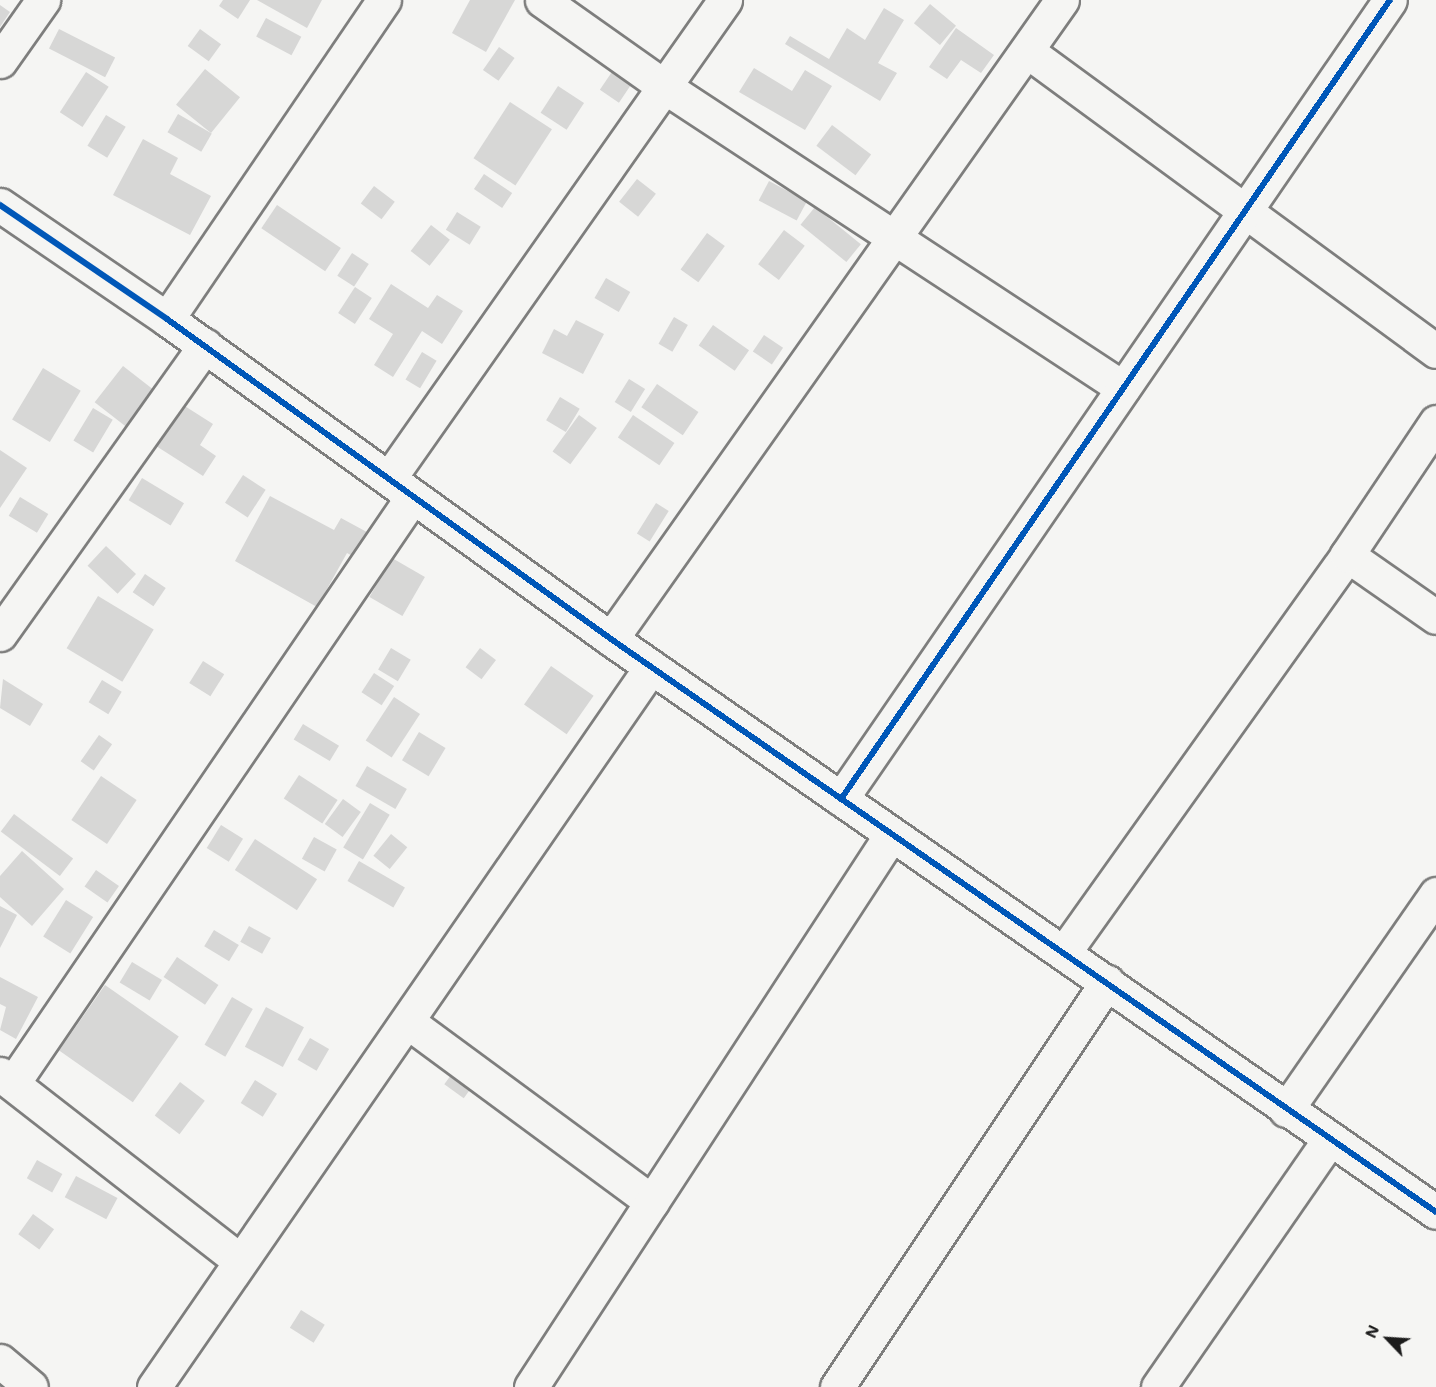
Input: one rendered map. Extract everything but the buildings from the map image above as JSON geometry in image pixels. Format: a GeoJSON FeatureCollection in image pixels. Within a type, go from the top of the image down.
{"type":"FeatureCollection","features":[{"type":"Feature","properties":{"kind":"street"},"geometry":{"type":"LineString","coordinates":[[0,61],[44,0]]}},
{"type":"Feature","properties":{"kind":"street"},"geometry":{"type":"LineString","coordinates":[[167,319],[384,0]]}},
{"type":"Feature","properties":{"kind":"street"},"geometry":{"type":"LineString","coordinates":[[542,0],[666,87],[1123,388]]}},
{"type":"Feature","properties":{"kind":"street"},"geometry":{"type":"LineString","coordinates":[[240,1261],[6,1079],[725,0]]}},
{"type":"Feature","properties":{"kind":"street"},"geometry":{"type":"LineString","coordinates":[[611,639],[896,239],[1062,0]]}},
{"type":"Feature","properties":{"kind":"street"},"geometry":{"type":"LineString","coordinates":[[842,799],[1390,0]]}},
{"type":"Feature","properties":{"kind":"street"},"geometry":{"type":"LineString","coordinates":[[1027,51],[1243,213],[1436,351]]}},
{"type":"Feature","properties":{"kind":"street"},"geometry":{"type":"LineString","coordinates":[[0,205],[167,319],[611,639],[891,835],[1065,951],[1286,1110],[1436,1212]]}},
{"type":"Feature","properties":{"kind":"street"},"geometry":{"type":"LineString","coordinates":[[0,634],[205,346]]}},
{"type":"Feature","properties":{"kind":"street"},"geometry":{"type":"LineString","coordinates":[[1065,951],[1347,555],[1436,422]]}},
{"type":"Feature","properties":{"kind":"street"},"geometry":{"type":"LineString","coordinates":[[1347,555],[1436,617]]}},
{"type":"Feature","properties":{"kind":"street"},"geometry":{"type":"LineString","coordinates":[[154,1387],[651,667]]}},
{"type":"Feature","properties":{"kind":"street"},"geometry":{"type":"LineString","coordinates":[[531,1387],[891,835]]}},
{"type":"Feature","properties":{"kind":"street"},"geometry":{"type":"LineString","coordinates":[[1286,1110],[1436,894]]}},
{"type":"Feature","properties":{"kind":"street"},"geometry":{"type":"LineString","coordinates":[[837,1387],[1107,982]]}},
{"type":"Feature","properties":{"kind":"street"},"geometry":{"type":"LineString","coordinates":[[408,1022],[652,1202]]}},
{"type":"Feature","properties":{"kind":"street"},"geometry":{"type":"LineString","coordinates":[[1158,1387],[1330,1139]]}},
{"type":"Feature","properties":{"kind":"street"},"geometry":{"type":"LineString","coordinates":[[0,1361],[31,1387]]}},
{"type":"Feature","properties":{"kind":"cycle path"},"geometry":{"type":"LineString","coordinates":[[841,799],[1390,0]]}},
{"type":"Feature","properties":{"kind":"cycle path"},"geometry":{"type":"LineString","coordinates":[[0,205],[167,319],[611,639],[1436,1212]]}}]}
